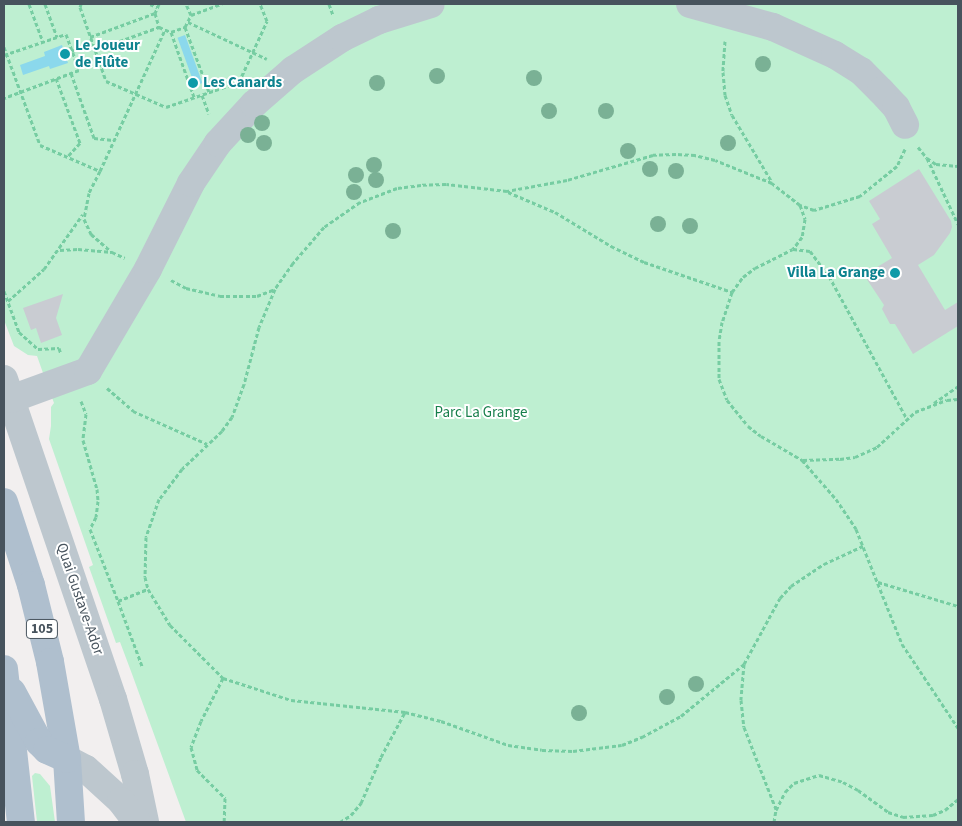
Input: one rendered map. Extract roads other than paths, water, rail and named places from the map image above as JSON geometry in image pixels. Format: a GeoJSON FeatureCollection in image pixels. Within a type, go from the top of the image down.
{"type":"FeatureCollection","features":[{"type":"Feature","properties":{"kind":"main road","name":"105"},"geometry":{"type":"LineString","coordinates":[[4,502],[31,585],[50,662],[67,758],[71,822]]}},
{"type":"Feature","properties":{"kind":"main road"},"geometry":{"type":"LineString","coordinates":[[5,674],[39,742],[47,750],[67,758]]}},
{"type":"Feature","properties":{"kind":"main road"},"geometry":{"type":"LineString","coordinates":[[5,674],[22,822]]}},
{"type":"Feature","properties":{"kind":"street"},"geometry":{"type":"LineString","coordinates":[[8,389],[79,375],[148,269],[192,182],[218,143],[254,104],[293,70],[342,38],[379,20],[431,4]]}},
{"type":"Feature","properties":{"kind":"street"},"geometry":{"type":"LineString","coordinates":[[690,4],[774,28],[818,46],[861,71],[896,107],[905,125]]}},
{"type":"Feature","properties":{"kind":"street","name":"Quai Gustave-Ador"},"geometry":{"type":"LineString","coordinates":[[8,389],[113,699],[134,774],[144,822]]}},
{"type":"Feature","properties":{"kind":"street"},"geometry":{"type":"LineString","coordinates":[[67,758],[86,769],[121,801],[137,822]]}},
{"type":"Feature","properties":{"kind":"water"},"geometry":{"type":"Polygon","coordinates":[[[185,35],[202,83],[195,86],[177,38],[185,35]]]}},
{"type":"Feature","properties":{"kind":"water"},"geometry":{"type":"Polygon","coordinates":[[[62,45],[68,63],[50,69],[49,66],[23,75],[20,65],[45,56],[44,52],[62,45]]]}},
{"type":"Feature","properties":{"kind":"place","name":"Le Joueur de Flûte"},"geometry":{"type":"Point","coordinates":[65,54]}},
{"type":"Feature","properties":{"kind":"place","name":"Les Canards"},"geometry":{"type":"Point","coordinates":[193,83]}},
{"type":"Feature","properties":{"kind":"place","name":"Villa La Grange"},"geometry":{"type":"Point","coordinates":[895,273]}},
{"type":"Feature","properties":{"kind":"park label","name":"Parc La Grange"},"geometry":{"type":"Point","coordinates":[481,413]}}]}
